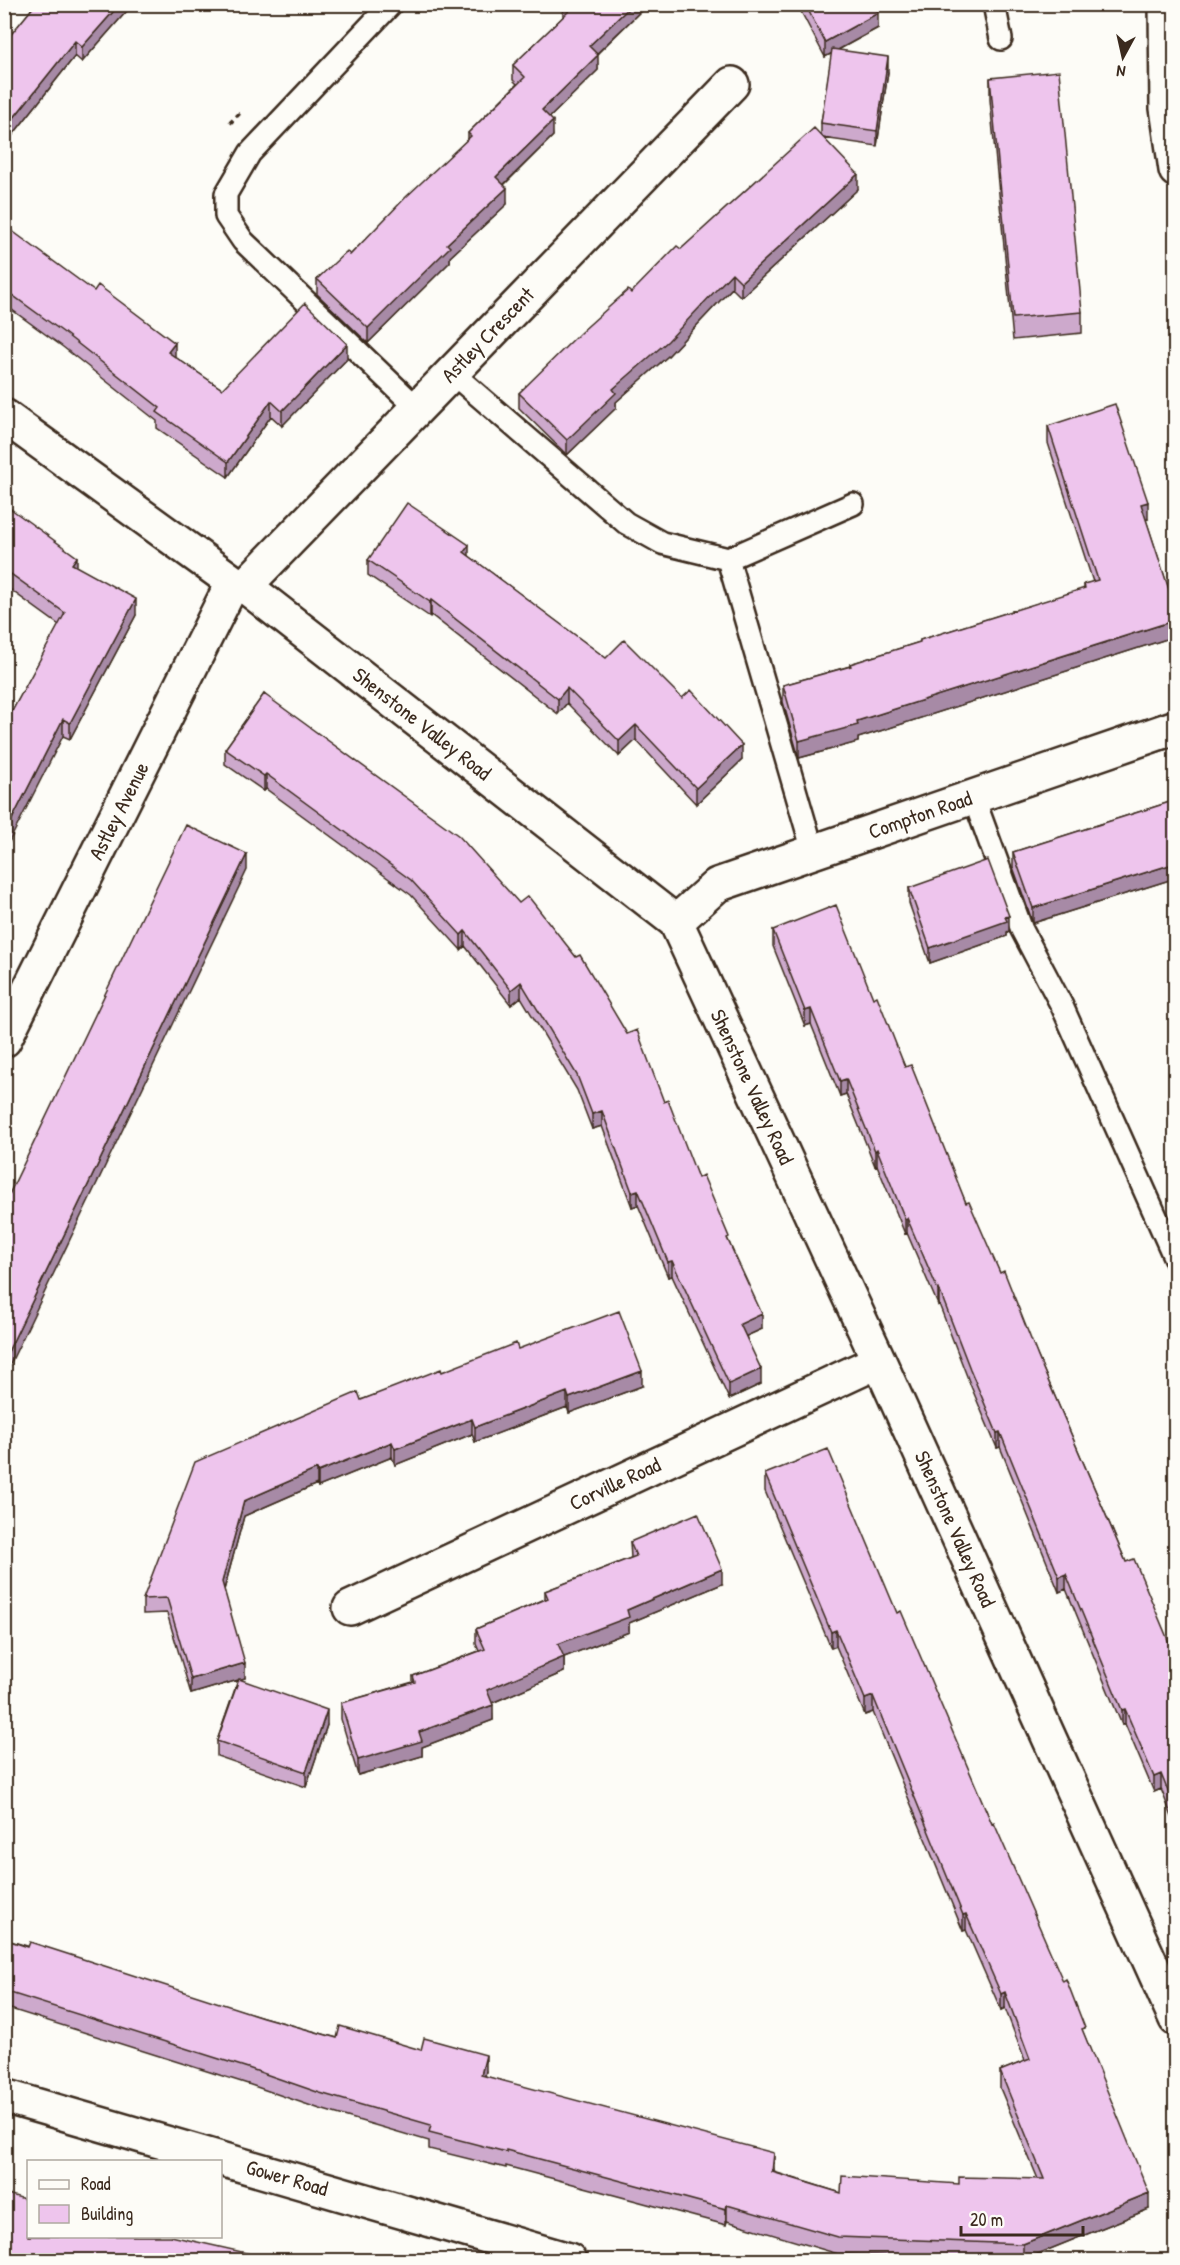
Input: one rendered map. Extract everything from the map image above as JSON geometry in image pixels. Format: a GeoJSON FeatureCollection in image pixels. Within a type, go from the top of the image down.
{"type":"FeatureCollection","features":[{"type":"Feature","properties":{"kind":"street"},"geometry":{"type":"LineString","coordinates":[[1166,4],[1167,108],[1176,170]]}},
{"type":"Feature","properties":{"kind":"street","name":"Astley Crescent"},"geometry":{"type":"LineString","coordinates":[[239,584],[417,408],[732,84]]}},
{"type":"Feature","properties":{"kind":"street","name":"Shenstone Valley Road"},"geometry":{"type":"LineString","coordinates":[[4,416],[239,584],[676,922],[879,1361],[1176,2019]]}},
{"type":"Feature","properties":{"kind":"street","name":"Astley Avenue"},"geometry":{"type":"LineString","coordinates":[[4,1040],[239,584]]}},
{"type":"Feature","properties":{"kind":"street","name":"Compton Road"},"geometry":{"type":"LineString","coordinates":[[676,922],[717,885],[1176,727]]}},
{"type":"Feature","properties":{"kind":"street","name":"Corville Road"},"geometry":{"type":"LineString","coordinates":[[350,1608],[879,1361]]}},
{"type":"Feature","properties":{"kind":"street","name":"Gower Road"},"geometry":{"type":"LineString","coordinates":[[4,2096],[569,2260]]}},
{"type":"Feature","properties":{"kind":"lane"},"geometry":{"type":"LineString","coordinates":[[391,4],[250,153],[226,194],[226,216],[243,241],[417,408]]}},
{"type":"Feature","properties":{"kind":"lane"},"geometry":{"type":"LineString","coordinates":[[994,4],[1001,39]]}},
{"type":"Feature","properties":{"kind":"lane"},"geometry":{"type":"LineString","coordinates":[[452,372],[626,523],[662,543],[728,560],[853,504]]}},
{"type":"Feature","properties":{"kind":"lane"},"geometry":{"type":"LineString","coordinates":[[728,560],[813,851]]}},
{"type":"Feature","properties":{"kind":"lane"},"geometry":{"type":"LineString","coordinates":[[973,796],[1022,930],[1062,1006],[1176,1261]]}},
{"type":"Feature","properties":{"kind":"building"},"geometry":{"type":"Polygon","coordinates":[[[35,4],[120,4],[82,47],[75,41],[4,130],[4,43],[35,4]]]}},
{"type":"Feature","properties":{"kind":"building"},"geometry":{"type":"Polygon","coordinates":[[[563,4],[633,4],[589,46],[598,55],[542,110],[553,121],[496,177],[507,188],[447,244],[450,247],[368,328],[317,279],[347,251],[350,255],[406,197],[471,136],[468,133],[525,77],[513,65],[569,11],[563,4]]]}},
{"type":"Feature","properties":{"kind":"building"},"geometry":{"type":"Polygon","coordinates":[[[805,4],[873,4],[878,13],[825,42],[805,4]]]}},
{"type":"Feature","properties":{"kind":"building"},"geometry":{"type":"Polygon","coordinates":[[[832,49],[888,57],[877,131],[821,123],[832,49]]]}},
{"type":"Feature","properties":{"kind":"building"},"geometry":{"type":"Polygon","coordinates":[[[1059,71],[1082,312],[1013,318],[990,78],[1059,71]]]}},
{"type":"Feature","properties":{"kind":"building"},"geometry":{"type":"Polygon","coordinates":[[[814,128],[858,174],[741,282],[732,273],[668,341],[613,389],[616,393],[567,440],[519,393],[580,333],[628,290],[631,293],[677,246],[681,249],[814,128]]]}},
{"type":"Feature","properties":{"kind":"building"},"geometry":{"type":"Polygon","coordinates":[[[4,225],[94,291],[98,285],[175,343],[168,352],[222,389],[305,303],[347,344],[282,411],[271,401],[228,462],[157,412],[160,408],[4,289],[4,225]]]}},
{"type":"Feature","properties":{"kind":"building"},"geometry":{"type":"Polygon","coordinates":[[[1115,404],[1148,502],[1141,504],[1176,611],[1176,620],[857,721],[858,725],[799,741],[783,685],[851,666],[850,664],[920,642],[920,640],[1085,588],[1084,584],[1098,580],[1048,426],[1115,404]]]}},
{"type":"Feature","properties":{"kind":"building"},"geometry":{"type":"Polygon","coordinates":[[[407,503],[469,545],[464,552],[606,658],[624,640],[682,698],[691,690],[742,745],[696,788],[636,725],[619,741],[567,688],[558,699],[431,600],[430,602],[368,560],[407,503]]]}},
{"type":"Feature","properties":{"kind":"building"},"geometry":{"type":"Polygon","coordinates":[[[4,504],[77,557],[72,564],[136,599],[70,723],[63,719],[4,835],[4,712],[10,715],[65,613],[4,569],[4,504]]]}},
{"type":"Feature","properties":{"kind":"building"},"geometry":{"type":"Polygon","coordinates":[[[264,694],[459,836],[519,903],[528,896],[576,957],[580,955],[627,1034],[637,1030],[664,1102],[668,1100],[698,1178],[703,1175],[729,1237],[727,1238],[762,1314],[740,1324],[761,1369],[729,1384],[672,1261],[668,1262],[638,1190],[632,1192],[602,1111],[592,1114],[577,1075],[521,982],[511,990],[465,931],[461,935],[411,880],[266,774],[264,776],[225,749],[264,694]]]}},
{"type":"Feature","properties":{"kind":"building"},"geometry":{"type":"Polygon","coordinates":[[[1176,800],[1176,863],[1033,908],[1013,852],[1176,800]]]}},
{"type":"Feature","properties":{"kind":"building"},"geometry":{"type":"Polygon","coordinates":[[[186,825],[247,854],[4,1360],[4,1205],[186,825]]]}},
{"type":"Feature","properties":{"kind":"building"},"geometry":{"type":"Polygon","coordinates":[[[988,860],[1009,916],[1005,917],[1007,921],[930,948],[909,888],[988,860]]]}},
{"type":"Feature","properties":{"kind":"building"},"geometry":{"type":"Polygon","coordinates":[[[836,905],[873,998],[877,996],[905,1067],[911,1065],[966,1203],[969,1202],[1000,1273],[1004,1271],[1038,1357],[1126,1562],[1134,1559],[1176,1659],[1176,1811],[1161,1774],[1154,1777],[1125,1709],[1122,1710],[1066,1574],[1059,1577],[1000,1432],[997,1433],[970,1369],[939,1289],[907,1218],[905,1219],[846,1079],[840,1081],[811,1009],[805,1011],[773,930],[836,905]]]}},
{"type":"Feature","properties":{"kind":"building"},"geometry":{"type":"Polygon","coordinates":[[[619,1311],[642,1371],[569,1398],[567,1392],[475,1427],[472,1419],[395,1449],[392,1442],[318,1472],[317,1469],[244,1501],[222,1582],[245,1663],[191,1679],[167,1598],[143,1599],[195,1462],[358,1392],[361,1400],[516,1343],[518,1349],[619,1311]]]}},
{"type":"Feature","properties":{"kind":"building"},"geometry":{"type":"Polygon","coordinates":[[[828,1449],[897,1613],[901,1611],[992,1824],[994,1823],[1063,1981],[1066,1979],[1085,2028],[1082,2029],[1149,2193],[1023,2244],[838,2237],[727,2205],[726,2209],[506,2150],[506,2152],[429,2132],[431,2125],[320,2093],[4,1991],[4,1939],[28,1947],[30,1942],[263,2017],[337,2038],[340,2026],[421,2050],[424,2038],[486,2055],[481,2075],[774,2153],[772,2172],[841,2193],[842,2176],[959,2184],[959,2177],[1044,2179],[1000,2071],[1030,2059],[1005,1992],[1001,1994],[966,1914],[963,1915],[873,1696],[865,1699],[836,1630],[831,1632],[765,1474],[828,1449]]]}},
{"type":"Feature","properties":{"kind":"building"},"geometry":{"type":"Polygon","coordinates":[[[698,1513],[722,1569],[627,1610],[629,1617],[558,1644],[564,1657],[487,1690],[493,1705],[419,1732],[422,1741],[358,1760],[341,1703],[415,1682],[413,1676],[485,1649],[476,1629],[548,1598],[545,1591],[636,1556],[630,1542],[698,1513]]]}},
{"type":"Feature","properties":{"kind":"building"},"geometry":{"type":"Polygon","coordinates":[[[239,1679],[327,1710],[306,1772],[217,1741],[239,1679]]]}},
{"type":"Feature","properties":{"kind":"building"},"geometry":{"type":"Polygon","coordinates":[[[4,2193],[27,2200],[27,2238],[180,2238],[277,2260],[4,2260],[4,2193]]]}}]}
